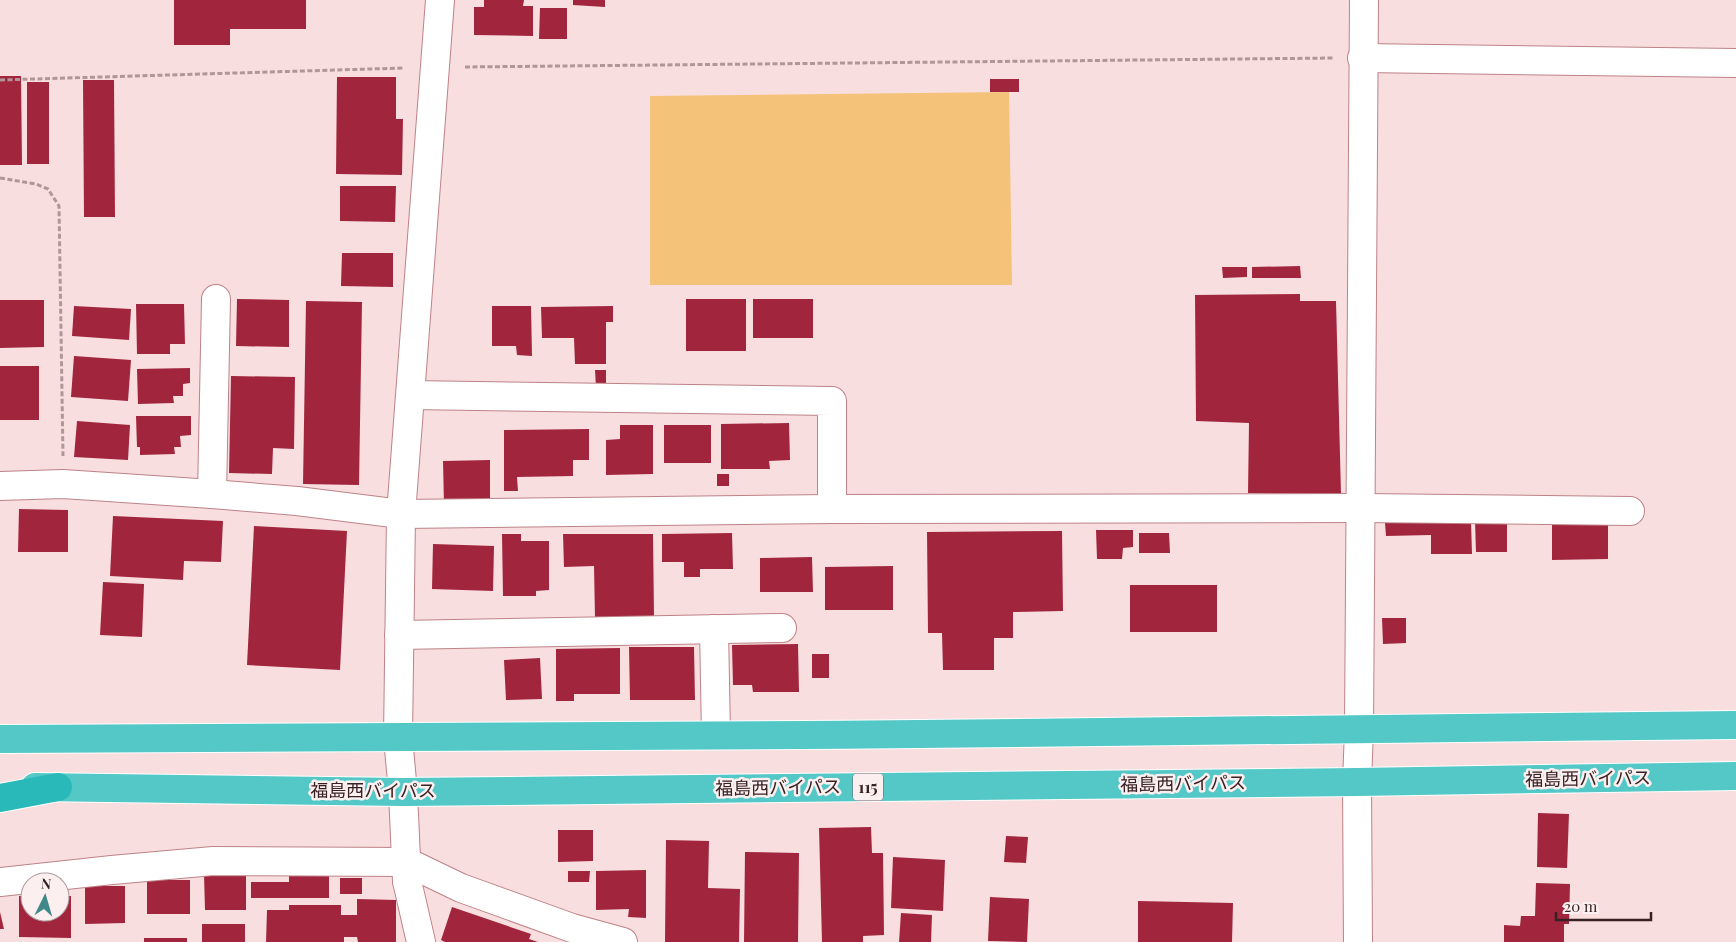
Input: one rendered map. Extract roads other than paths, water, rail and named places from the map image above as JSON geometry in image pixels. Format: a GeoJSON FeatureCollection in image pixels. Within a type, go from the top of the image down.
{"type":"FeatureCollection","features":[{"type":"Feature","properties":{"kind":"highway"},"geometry":{"type":"LineString","coordinates":[[0,739],[398,738],[1736,725]]}},
{"type":"Feature","properties":{"kind":"highway","name":"福島西バイパス"},"geometry":{"type":"LineString","coordinates":[[0,788],[58,787],[403,792],[1736,776]]}},
{"type":"Feature","properties":{"kind":"highway"},"geometry":{"type":"LineString","coordinates":[[0,798],[58,787]]}},
{"type":"Feature","properties":{"kind":"street"},"geometry":{"type":"LineString","coordinates":[[422,942],[407,871],[398,738],[401,514],[440,0]]}},
{"type":"Feature","properties":{"kind":"street"},"geometry":{"type":"LineString","coordinates":[[1358,942],[1357,782],[1361,508],[1362,58],[1364,0]]}},
{"type":"Feature","properties":{"kind":"street"},"geometry":{"type":"LineString","coordinates":[[1362,58],[1736,63]]}},
{"type":"Feature","properties":{"kind":"street"},"geometry":{"type":"LineString","coordinates":[[212,494],[216,298]]}},
{"type":"Feature","properties":{"kind":"street"},"geometry":{"type":"LineString","coordinates":[[411,395],[832,401],[832,509]]}},
{"type":"Feature","properties":{"kind":"street"},"geometry":{"type":"LineString","coordinates":[[0,486],[63,484],[212,494],[297,501],[401,514],[832,509],[1361,508],[1630,511]]}},
{"type":"Feature","properties":{"kind":"street"},"geometry":{"type":"LineString","coordinates":[[399,636],[782,628]]}},
{"type":"Feature","properties":{"kind":"street"},"geometry":{"type":"LineString","coordinates":[[714,629],[716,735]]}},
{"type":"Feature","properties":{"kind":"street"},"geometry":{"type":"LineString","coordinates":[[0,882],[213,861],[407,871],[461,888],[572,928],[623,942]]}}]}
